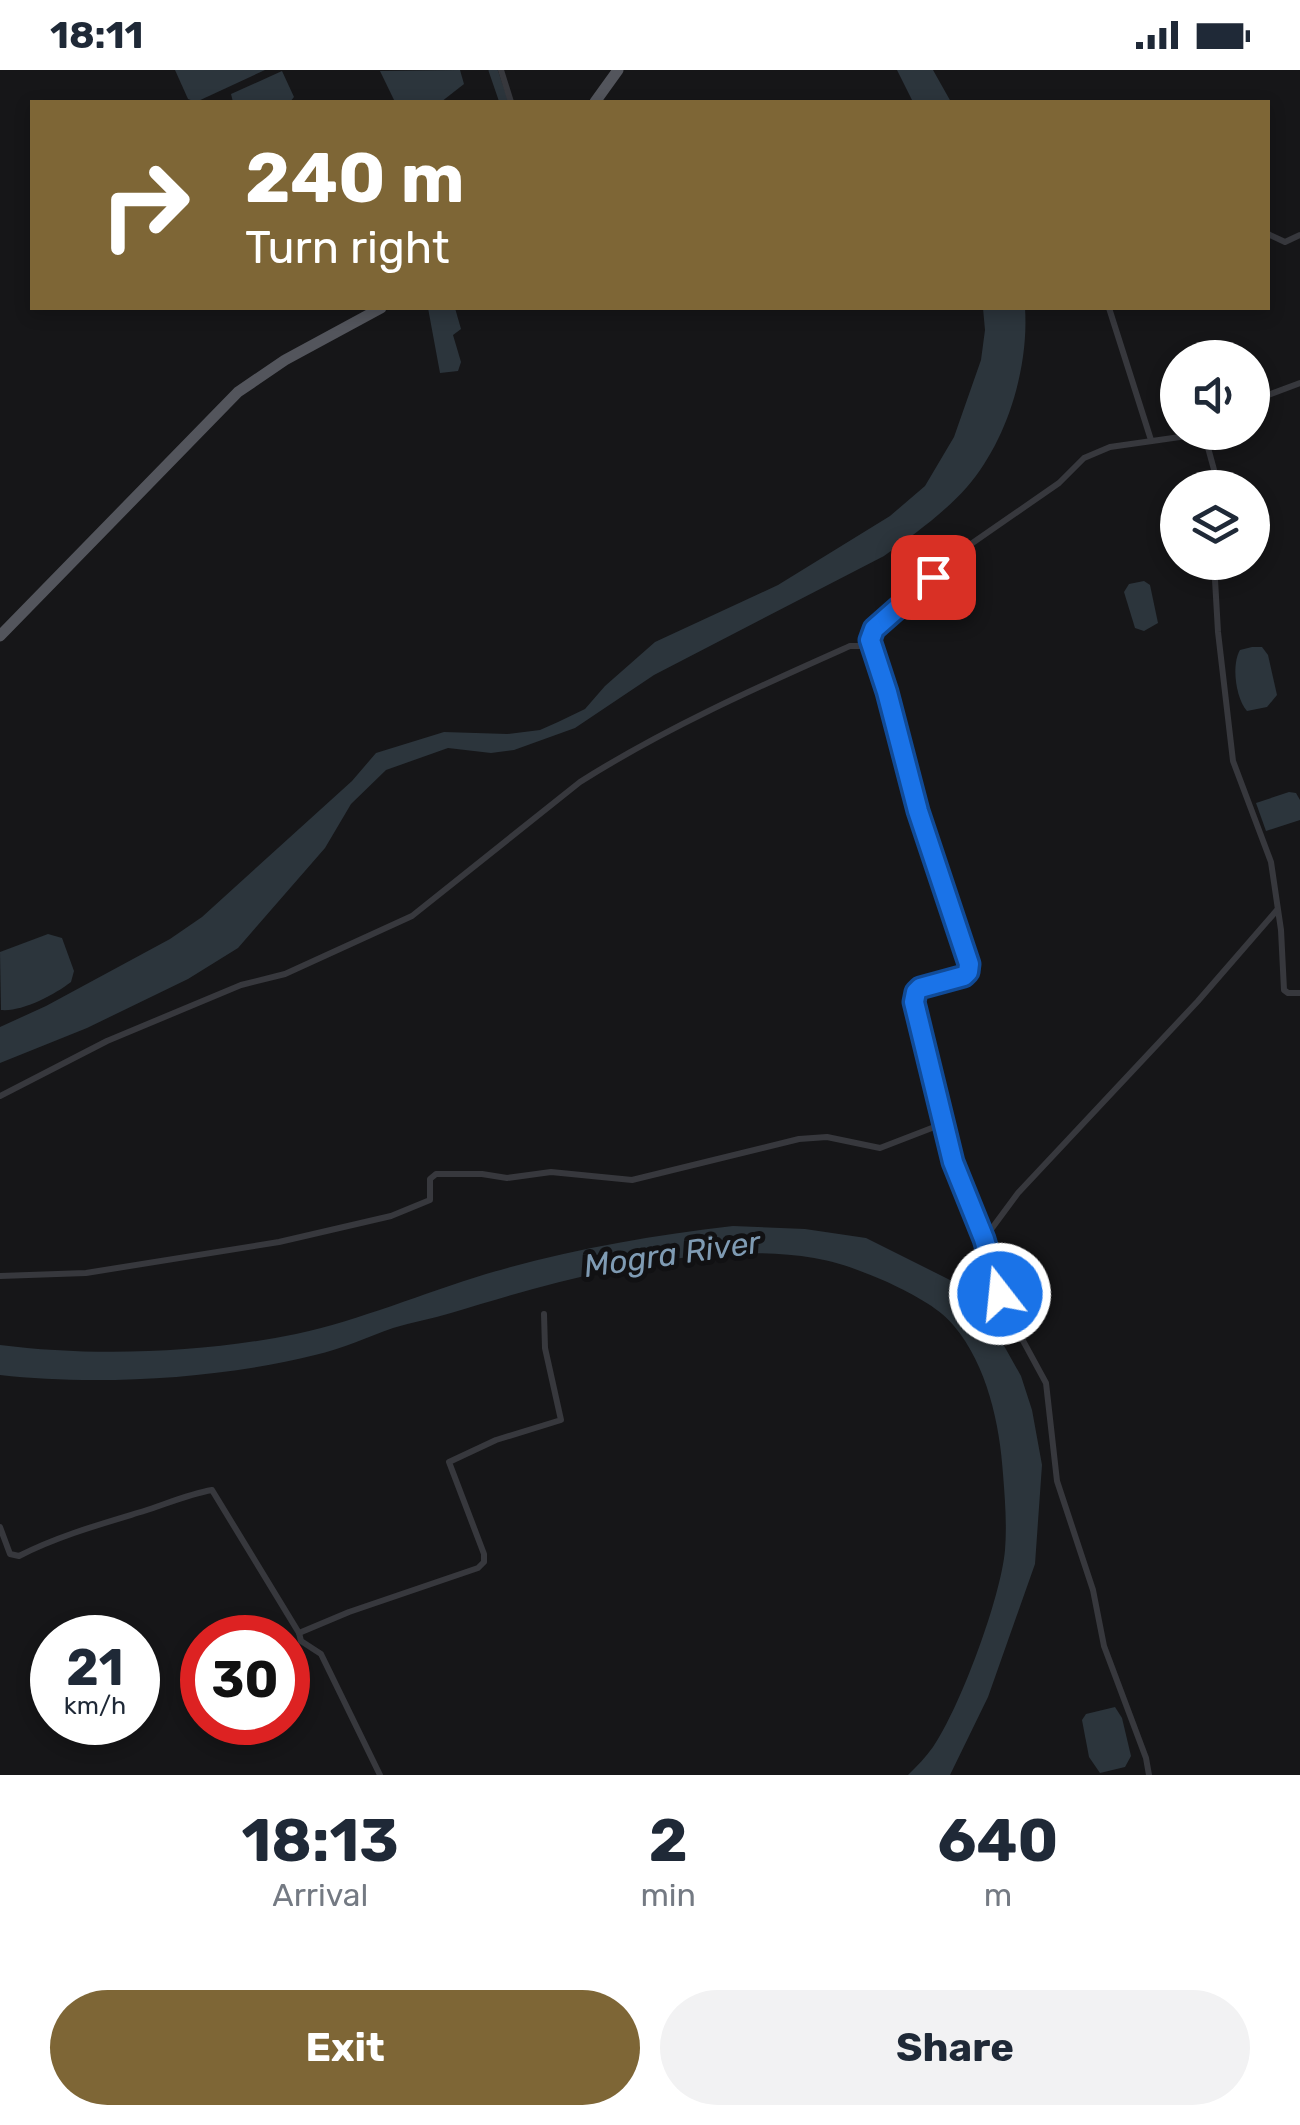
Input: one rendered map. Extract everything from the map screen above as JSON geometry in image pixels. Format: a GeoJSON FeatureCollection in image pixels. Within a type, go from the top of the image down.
{"type":"FeatureCollection","features":[{"type":"Feature","properties":{"kind":"main road"},"geometry":{"type":"LineString","coordinates":[[596,100],[618,70]]}},
{"type":"Feature","properties":{"kind":"main road"},"geometry":{"type":"LineString","coordinates":[[0,636],[238,392],[285,360],[377,310]]}},
{"type":"Feature","properties":{"kind":"street"},"geometry":{"type":"LineString","coordinates":[[500,70],[510,100]]}},
{"type":"Feature","properties":{"kind":"street"},"geometry":{"type":"LineString","coordinates":[[1270,235],[1284,242],[1300,235]]}},
{"type":"Feature","properties":{"kind":"street"},"geometry":{"type":"LineString","coordinates":[[1109,310],[1152,440]]}},
{"type":"Feature","properties":{"kind":"street"},"geometry":{"type":"LineString","coordinates":[[1270,394],[1300,383]]}},
{"type":"Feature","properties":{"kind":"street"},"geometry":{"type":"LineString","coordinates":[[1148,1775],[1146,1758],[1104,1646],[1093,1590],[1057,1481],[1046,1383],[1002,1302],[942,1119],[914,1002],[916,992],[925,985],[964,976],[969,964],[918,811],[870,636],[958,553],[1059,483],[1084,458],[1110,447],[1160,439]]}},
{"type":"Feature","properties":{"kind":"street"},"geometry":{"type":"LineString","coordinates":[[1215,580],[1233,760],[1271,862],[1284,990],[1288,994],[1300,993]]}},
{"type":"Feature","properties":{"kind":"street"},"geometry":{"type":"LineString","coordinates":[[0,1096],[107,1041],[241,985],[284,974],[412,916],[603,768],[720,704],[850,646],[872,646]]}},
{"type":"Feature","properties":{"kind":"street"},"geometry":{"type":"LineString","coordinates":[[984,1239],[1018,1193],[1198,1001],[1278,909]]}},
{"type":"Feature","properties":{"kind":"street"},"geometry":{"type":"LineString","coordinates":[[0,1276],[86,1273],[279,1242],[390,1216],[430,1200],[430,1179],[436,1174],[507,1178],[552,1172],[632,1180],[805,1138],[826,1137],[880,1148],[937,1126],[942,1119]]}},
{"type":"Feature","properties":{"kind":"street"},"geometry":{"type":"LineString","coordinates":[[310,1628],[478,1568],[484,1562],[449,1462],[496,1440],[561,1420],[545,1348],[544,1314]]}},
{"type":"Feature","properties":{"kind":"street"},"geometry":{"type":"LineString","coordinates":[[0,1527],[10,1554],[19,1556],[48,1540],[65,1538],[112,1519],[212,1490],[288,1615]]}},
{"type":"Feature","properties":{"kind":"street"},"geometry":{"type":"LineString","coordinates":[[310,1647],[321,1654],[380,1775]]}},
{"type":"Feature","properties":{"kind":"water"},"geometry":{"type":"Polygon","coordinates":[[[175,70],[265,70],[200,100],[188,99],[175,70]]]}},
{"type":"Feature","properties":{"kind":"water"},"geometry":{"type":"Polygon","coordinates":[[[460,70],[464,84],[444,100],[394,100],[380,71],[460,70]]]}},
{"type":"Feature","properties":{"kind":"water"},"geometry":{"type":"Polygon","coordinates":[[[897,70],[933,70],[950,100],[912,100],[897,70]]]}},
{"type":"Feature","properties":{"kind":"water"},"geometry":{"type":"Polygon","coordinates":[[[282,71],[294,97],[232,100],[231,94],[282,71]]]}},
{"type":"Feature","properties":{"kind":"water"},"geometry":{"type":"Polygon","coordinates":[[[428,310],[456,310],[461,329],[453,335],[461,362],[458,371],[440,373],[428,310]]]}},
{"type":"Feature","properties":{"kind":"water"},"geometry":{"type":"Polygon","coordinates":[[[983,310],[1025,310],[1023,355],[1013,403],[981,469],[958,497],[917,532],[884,556],[654,675],[575,728],[514,750],[491,753],[448,748],[386,770],[351,804],[325,848],[238,948],[188,979],[87,1028],[0,1063],[0,1027],[170,939],[202,917],[352,781],[376,753],[444,732],[507,734],[540,730],[558,722],[585,709],[655,642],[778,585],[890,516],[925,486],[954,437],[981,360],[983,310]]]}},
{"type":"Feature","properties":{"kind":"water"},"geometry":{"type":"Polygon","coordinates":[[[1144,581],[1150,585],[1158,623],[1144,631],[1135,628],[1124,592],[1129,584],[1144,581]]]}},
{"type":"Feature","properties":{"kind":"water"},"geometry":{"type":"Polygon","coordinates":[[[1262,647],[1268,655],[1277,695],[1267,707],[1247,711],[1235,673],[1240,650],[1262,647]]]}},
{"type":"Feature","properties":{"kind":"water"},"geometry":{"type":"Polygon","coordinates":[[[1296,793],[1300,800],[1300,820],[1266,831],[1256,803],[1296,793]]]}},
{"type":"Feature","properties":{"kind":"water"},"geometry":{"type":"Polygon","coordinates":[[[48,934],[62,938],[74,971],[71,982],[38,1002],[1,1010],[0,952],[48,934]]]}},
{"type":"Feature","properties":{"kind":"water","name":"Mogra River"},"geometry":{"type":"Polygon","coordinates":[[[733,1226],[805,1229],[866,1238],[954,1282],[984,1310],[1021,1376],[1042,1465],[1035,1564],[988,1697],[950,1775],[908,1775],[944,1729],[978,1652],[996,1595],[1006,1541],[1001,1455],[990,1396],[965,1342],[940,1312],[885,1281],[814,1258],[725,1254],[678,1258],[584,1276],[393,1328],[325,1352],[239,1370],[117,1380],[0,1375],[0,1345],[110,1352],[186,1349],[260,1340],[344,1321],[547,1258],[639,1239],[733,1226]]]}},
{"type":"Feature","properties":{"kind":"water"},"geometry":{"type":"Polygon","coordinates":[[[1115,1707],[1122,1718],[1131,1756],[1125,1767],[1100,1773],[1089,1757],[1082,1720],[1086,1714],[1115,1707]]]}},
{"type":"Feature","properties":{"kind":"waterway"},"geometry":{"type":"LineString","coordinates":[[493,70],[503,100]]}},
{"type":"Feature","properties":{"kind":"route"},"geometry":{"type":"LineString","coordinates":[[933,577],[874,629],[870,640],[918,811],[969,964],[964,976],[920,988],[914,1002],[953,1162],[996,1272],[1000,1294]]}}]}
